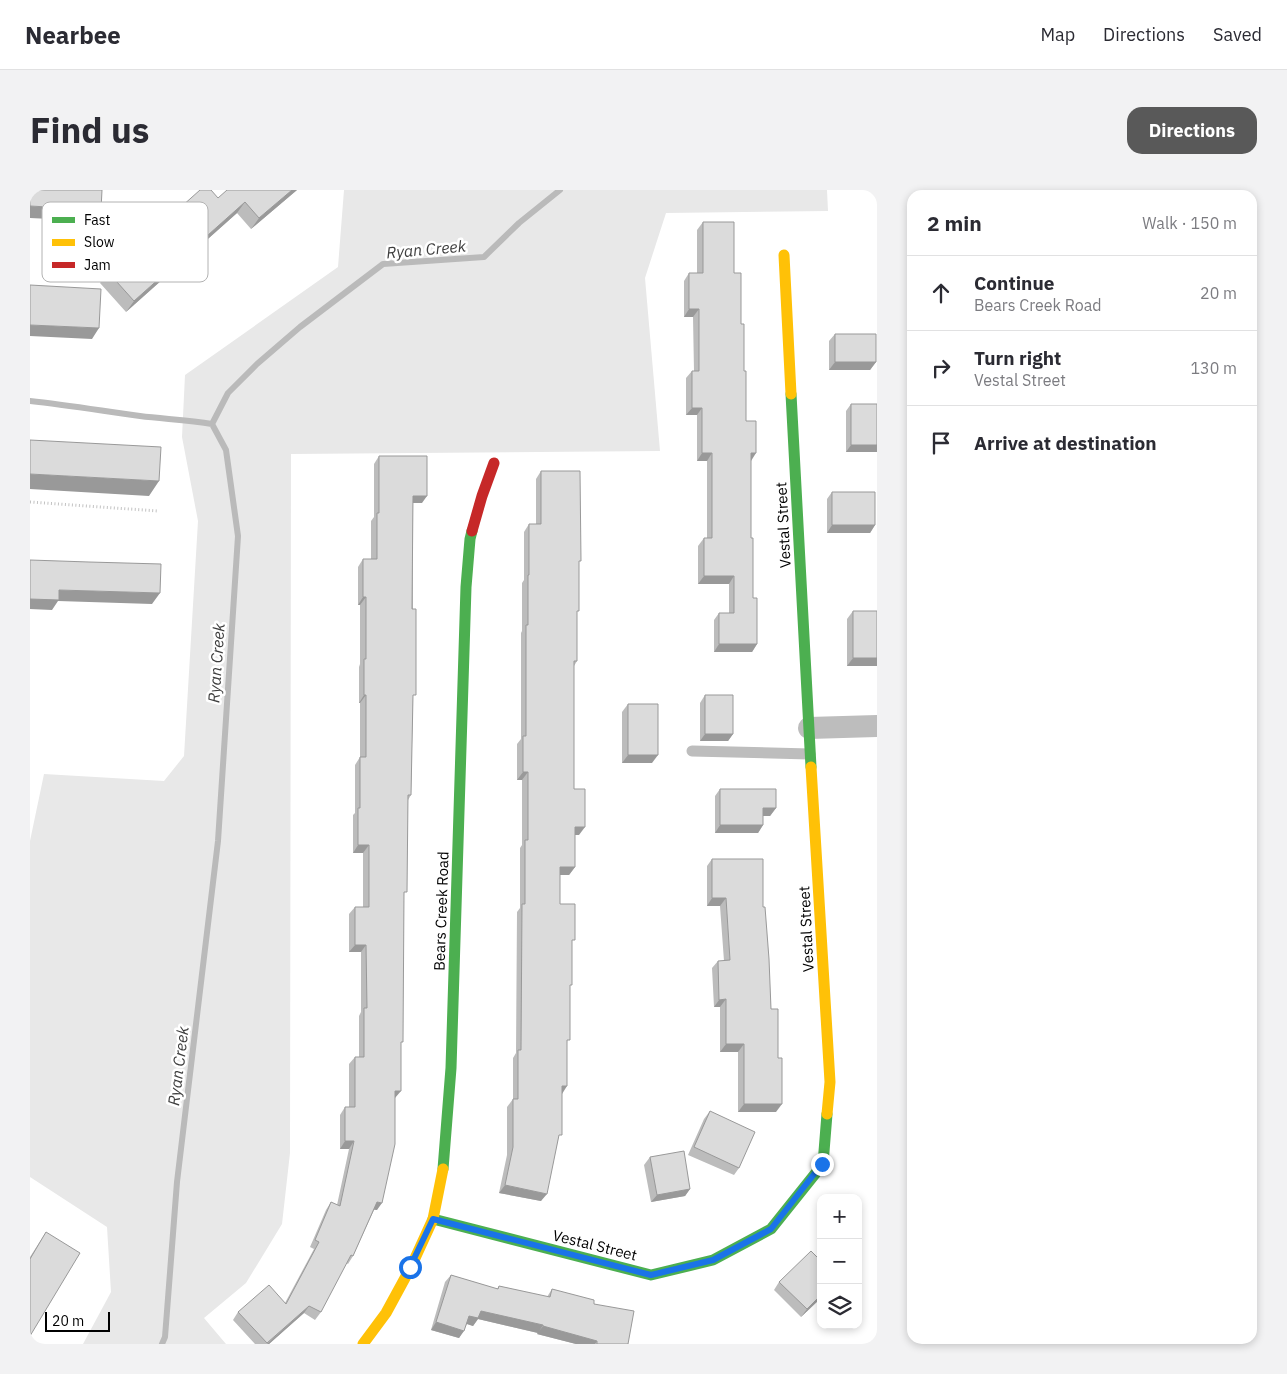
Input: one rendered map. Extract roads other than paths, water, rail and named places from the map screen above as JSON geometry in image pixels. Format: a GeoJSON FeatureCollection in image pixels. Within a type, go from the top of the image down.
{"type":"FeatureCollection","features":[{"type":"Feature","properties":{"kind":"street","name":"Vestal Street"},"geometry":{"type":"LineString","coordinates":[[433,1219],[651,1275],[713,1260],[771,1229],[822,1164],[829,1072],[784,255]]}},
{"type":"Feature","properties":{"kind":"street","name":"Bears Creek Road"},"geometry":{"type":"LineString","coordinates":[[363,1344],[386,1313],[433,1219],[443,1167],[451,1068],[466,587],[470,539],[482,496],[494,463]]}},
{"type":"Feature","properties":{"kind":"street"},"geometry":{"type":"LineString","coordinates":[[809,728],[877,726]]}},
{"type":"Feature","properties":{"kind":"lane"},"geometry":{"type":"LineString","coordinates":[[692,751],[810,754]]}},
{"type":"Feature","properties":{"kind":"waterway","name":"Ryan Creek"},"geometry":{"type":"LineString","coordinates":[[212,424],[228,393],[257,364],[300,327],[383,264],[484,257],[519,223],[560,190]]}},
{"type":"Feature","properties":{"kind":"waterway"},"geometry":{"type":"LineString","coordinates":[[30,401],[212,424]]}},
{"type":"Feature","properties":{"kind":"waterway","name":"Ryan Creek"},"geometry":{"type":"LineString","coordinates":[[162,1344],[165,1337],[177,1182],[218,841],[238,536],[226,450],[212,424]]}}]}
